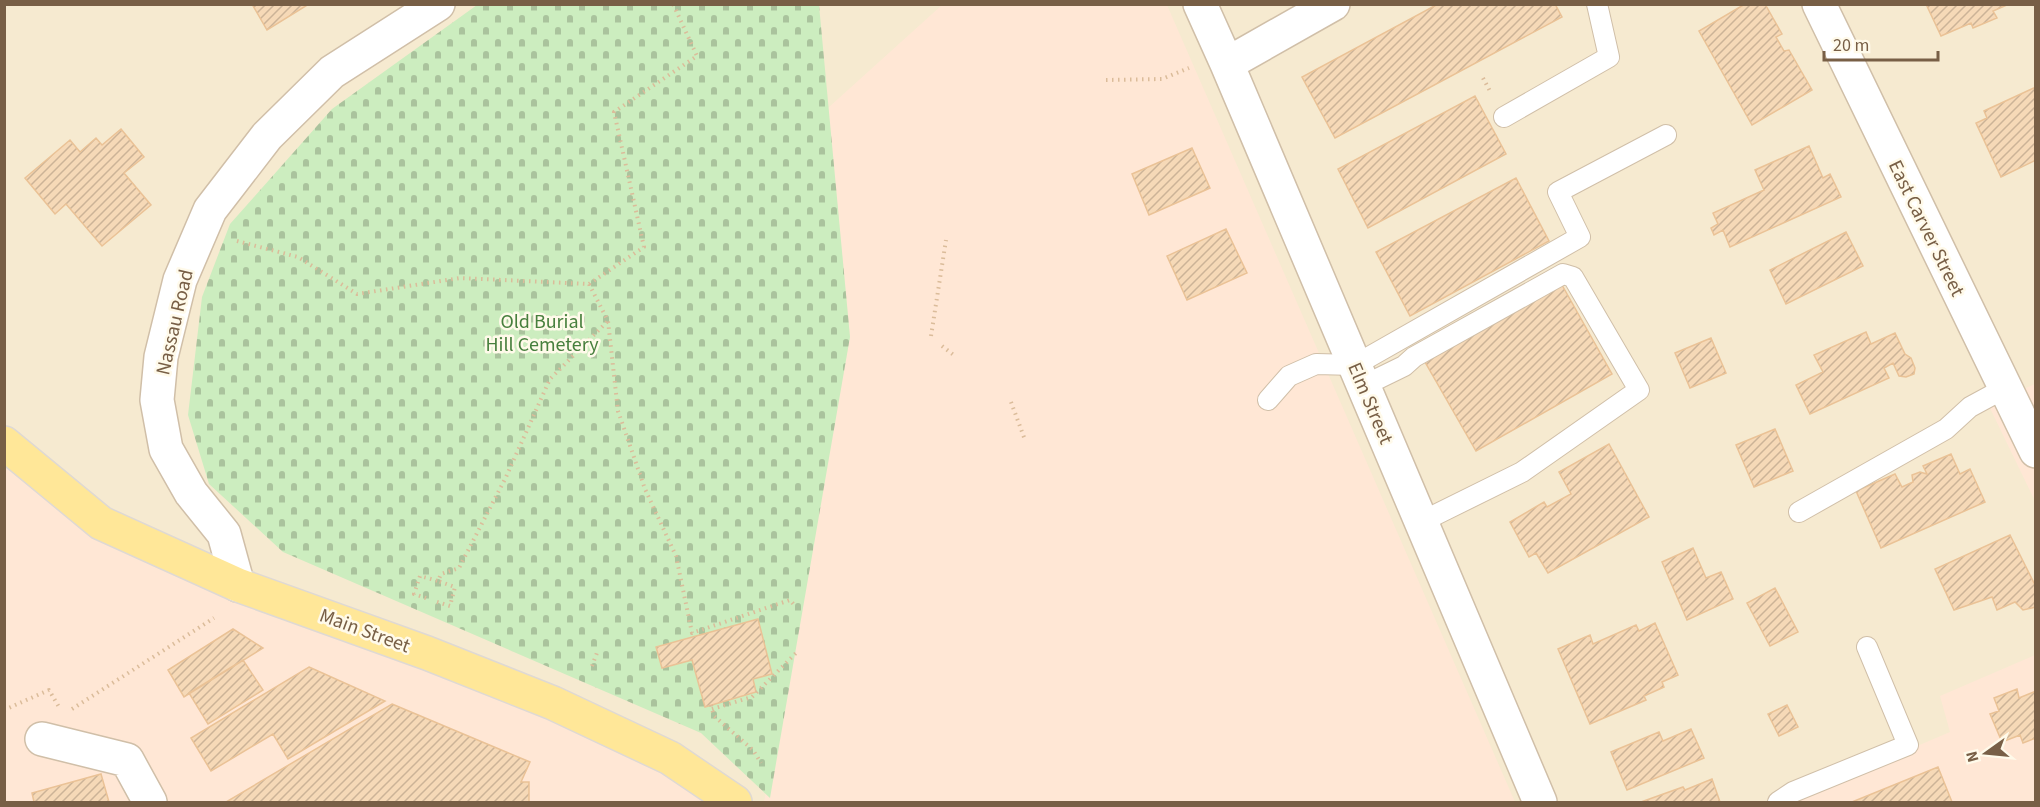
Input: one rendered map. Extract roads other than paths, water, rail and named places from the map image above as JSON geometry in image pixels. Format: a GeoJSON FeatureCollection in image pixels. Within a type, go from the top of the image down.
{"type":"FeatureCollection","features":[{"type":"Feature","properties":{"kind":"main road","name":"Main Street"},"geometry":{"type":"LineString","coordinates":[[4,443],[102,523],[238,585],[427,653],[553,703],[670,758],[735,802]]}},
{"type":"Feature","properties":{"kind":"street","name":"Nassau Road"},"geometry":{"type":"LineString","coordinates":[[238,585],[224,534],[191,493],[166,449],[157,400],[162,357],[180,280],[210,210],[267,136],[332,72],[438,4]]}},
{"type":"Feature","properties":{"kind":"street","name":"Elm Street"},"geometry":{"type":"LineString","coordinates":[[1200,4],[1540,802]]}},
{"type":"Feature","properties":{"kind":"street"},"geometry":{"type":"LineString","coordinates":[[1227,64],[1333,4]]}},
{"type":"Feature","properties":{"kind":"street","name":"East Carver Street"},"geometry":{"type":"LineString","coordinates":[[1819,4],[2035,449]]}},
{"type":"Feature","properties":{"kind":"street"},"geometry":{"type":"LineString","coordinates":[[42,739],[127,760],[150,802]]}},
{"type":"Feature","properties":{"kind":"lane"},"geometry":{"type":"LineString","coordinates":[[1504,117],[1610,57],[1597,4]]}},
{"type":"Feature","properties":{"kind":"lane"},"geometry":{"type":"LineString","coordinates":[[1359,375],[1580,237],[1558,192],[1666,135]]}},
{"type":"Feature","properties":{"kind":"lane"},"geometry":{"type":"LineString","coordinates":[[1268,400],[1289,376],[1316,364],[1359,375],[1404,366],[1414,357],[1563,274],[1573,277],[1639,390],[1522,472],[1421,522]]}},
{"type":"Feature","properties":{"kind":"lane"},"geometry":{"type":"LineString","coordinates":[[1799,512],[1946,429],[1970,407],[2005,388]]}},
{"type":"Feature","properties":{"kind":"lane"},"geometry":{"type":"LineString","coordinates":[[1778,802],[1793,792],[1908,745],[1867,647]]}},
{"type":"Feature","properties":{"kind":"park label","name":"Old Burial Hill Cemetery"},"geometry":{"type":"Point","coordinates":[542,332]}}]}
